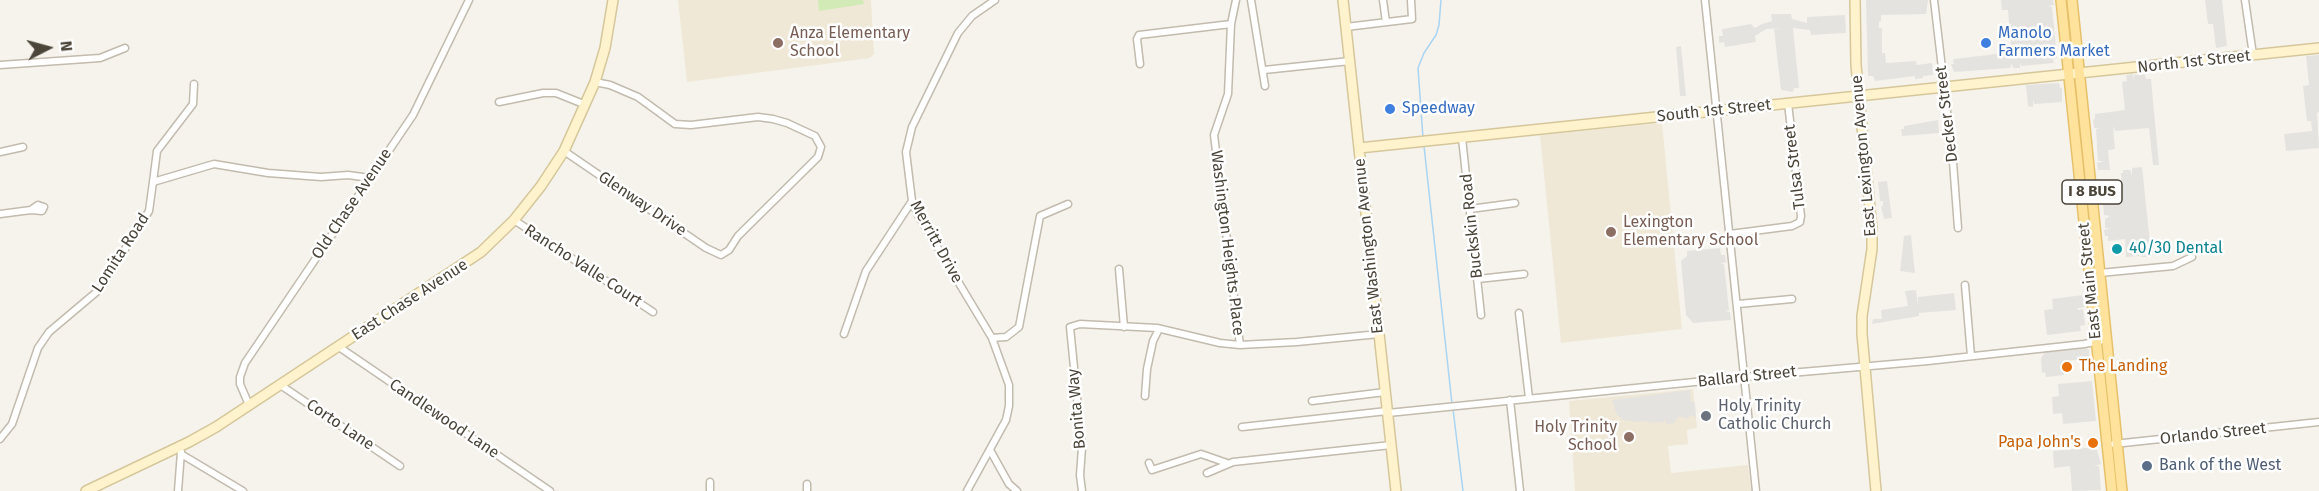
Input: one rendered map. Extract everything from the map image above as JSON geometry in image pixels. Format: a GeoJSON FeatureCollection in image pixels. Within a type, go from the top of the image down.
{"type":"FeatureCollection","features":[{"type":"Feature","properties":{"kind":"main road","name":"East Main Street"},"geometry":{"type":"LineString","coordinates":[[2061,0],[2089,274],[2118,443],[2122,491]]}},
{"type":"Feature","properties":{"kind":"main road","name":"East Main Street"},"geometry":{"type":"LineString","coordinates":[[2072,0],[2100,273],[2101,340],[2112,491]]}},
{"type":"Feature","properties":{"kind":"street","name":"Old Chase Avenue"},"geometry":{"type":"LineString","coordinates":[[249,405],[240,384],[245,363],[413,115],[469,0]]}},
{"type":"Feature","properties":{"kind":"street","name":"East Chase Avenue"},"geometry":{"type":"LineString","coordinates":[[86,491],[181,450],[474,258],[514,220],[541,186],[564,151],[595,82],[605,48],[613,0]]}},
{"type":"Feature","properties":{"kind":"street","name":"Merritt Drive"},"geometry":{"type":"LineString","coordinates":[[967,491],[1005,420],[1010,399],[1008,379],[992,338],[918,215],[912,201],[906,152],[912,127],[958,33],[972,16],[995,0]]}},
{"type":"Feature","properties":{"kind":"street","name":"Washington Heights Place"},"geometry":{"type":"LineString","coordinates":[[1236,0],[1231,24],[1228,94],[1214,135],[1240,345]]}},
{"type":"Feature","properties":{"kind":"street"},"geometry":{"type":"LineString","coordinates":[[1251,0],[1265,86]]}},
{"type":"Feature","properties":{"kind":"street","name":"East Washington Avenue"},"geometry":{"type":"LineString","coordinates":[[1343,0],[1395,491]]}},
{"type":"Feature","properties":{"kind":"street"},"geometry":{"type":"LineString","coordinates":[[1383,0],[1386,22]]}},
{"type":"Feature","properties":{"kind":"street"},"geometry":{"type":"LineString","coordinates":[[1346,27],[1413,19],[1411,0]]}},
{"type":"Feature","properties":{"kind":"street"},"geometry":{"type":"LineString","coordinates":[[1706,0],[1756,491]]}},
{"type":"Feature","properties":{"kind":"street","name":"East Lexington Avenue"},"geometry":{"type":"LineString","coordinates":[[1855,0],[1859,96],[1872,229],[1872,249],[1862,316],[1863,365],[1876,491]]}},
{"type":"Feature","properties":{"kind":"street","name":"Decker Street"},"geometry":{"type":"LineString","coordinates":[[1934,0],[1953,162],[1958,228]]}},
{"type":"Feature","properties":{"kind":"street"},"geometry":{"type":"LineString","coordinates":[[2245,0],[2253,55]]}},
{"type":"Feature","properties":{"kind":"street"},"geometry":{"type":"LineString","coordinates":[[1140,64],[1137,39],[1139,36],[1231,24]]}},
{"type":"Feature","properties":{"kind":"street"},"geometry":{"type":"LineString","coordinates":[[0,65],[100,58],[125,48]]}},
{"type":"Feature","properties":{"kind":"street","name":"North 1st Street"},"geometry":{"type":"LineString","coordinates":[[2068,75],[2319,48]]}},
{"type":"Feature","properties":{"kind":"street"},"geometry":{"type":"LineString","coordinates":[[1264,70],[1350,61]]}},
{"type":"Feature","properties":{"kind":"street","name":"South 1st Street"},"geometry":{"type":"LineString","coordinates":[[1359,148],[2068,75]]}},
{"type":"Feature","properties":{"kind":"street","name":"Glenway Drive"},"geometry":{"type":"LineString","coordinates":[[564,151],[706,248],[720,255],[729,250],[738,236],[818,158],[820,147],[815,136],[773,118],[758,117],[691,124],[675,123],[638,97],[610,85],[595,82]]}},
{"type":"Feature","properties":{"kind":"street","name":"Lomita Road"},"geometry":{"type":"LineString","coordinates":[[0,439],[12,424],[38,348],[49,332],[100,289],[149,211],[157,151],[193,104],[194,84]]}},
{"type":"Feature","properties":{"kind":"street"},"geometry":{"type":"LineString","coordinates":[[499,102],[543,93],[556,93],[586,105]]}},
{"type":"Feature","properties":{"kind":"street","name":"Tulsa Street"},"geometry":{"type":"LineString","coordinates":[[1730,234],[1792,226],[1800,222],[1788,104]]}},
{"type":"Feature","properties":{"kind":"street","name":"Buckskin Road"},"geometry":{"type":"LineString","coordinates":[[1462,138],[1481,315]]}},
{"type":"Feature","properties":{"kind":"street"},"geometry":{"type":"LineString","coordinates":[[0,152],[23,147]]}},
{"type":"Feature","properties":{"kind":"street"},"geometry":{"type":"LineString","coordinates":[[153,182],[214,165],[268,173],[321,177],[348,175],[370,178]]}},
{"type":"Feature","properties":{"kind":"street"},"geometry":{"type":"LineString","coordinates":[[844,334],[866,271],[912,201]]}},
{"type":"Feature","properties":{"kind":"street"},"geometry":{"type":"LineString","coordinates":[[1470,209],[1515,203]]}},
{"type":"Feature","properties":{"kind":"street"},"geometry":{"type":"LineString","coordinates":[[992,338],[1006,337],[1019,327],[1040,216],[1068,204]]}},
{"type":"Feature","properties":{"kind":"street"},"geometry":{"type":"LineString","coordinates":[[0,214],[31,210]]}},
{"type":"Feature","properties":{"kind":"street","name":"Rancho Valle Court"},"geometry":{"type":"LineString","coordinates":[[514,220],[653,312]]}},
{"type":"Feature","properties":{"kind":"street"},"geometry":{"type":"LineString","coordinates":[[2089,274],[2173,266],[2192,257]]}},
{"type":"Feature","properties":{"kind":"street"},"geometry":{"type":"LineString","coordinates":[[1119,269],[1124,327],[1159,329],[1220,344],[1240,345],[1379,334]]}},
{"type":"Feature","properties":{"kind":"street"},"geometry":{"type":"LineString","coordinates":[[1478,279],[1524,274]]}},
{"type":"Feature","properties":{"kind":"street"},"geometry":{"type":"LineString","coordinates":[[1965,285],[1971,356]]}},
{"type":"Feature","properties":{"kind":"street"},"geometry":{"type":"LineString","coordinates":[[1738,304],[1792,299]]}},
{"type":"Feature","properties":{"kind":"street"},"geometry":{"type":"LineString","coordinates":[[1519,313],[1529,398]]}},
{"type":"Feature","properties":{"kind":"street","name":"Bonita Way"},"geometry":{"type":"LineString","coordinates":[[1082,491],[1080,475],[1082,448],[1070,327],[1080,324],[1124,327]]}},
{"type":"Feature","properties":{"kind":"street"},"geometry":{"type":"LineString","coordinates":[[1145,396],[1147,369],[1153,340],[1159,329]]}},
{"type":"Feature","properties":{"kind":"street","name":"Ballard Street"},"geometry":{"type":"LineString","coordinates":[[1242,427],[1744,376],[1971,356],[2101,340]]}},
{"type":"Feature","properties":{"kind":"street","name":"Candlewood Lane"},"geometry":{"type":"LineString","coordinates":[[339,347],[550,491]]}},
{"type":"Feature","properties":{"kind":"street","name":"Corto Lane"},"geometry":{"type":"LineString","coordinates":[[279,384],[400,466]]}},
{"type":"Feature","properties":{"kind":"street"},"geometry":{"type":"LineString","coordinates":[[1312,401],[1385,392]]}},
{"type":"Feature","properties":{"kind":"street"},"geometry":{"type":"LineString","coordinates":[[1510,400],[1520,491]]}},
{"type":"Feature","properties":{"kind":"street","name":"Orlando Street"},"geometry":{"type":"LineString","coordinates":[[2107,444],[2319,422]]}},
{"type":"Feature","properties":{"kind":"street"},"geometry":{"type":"LineString","coordinates":[[1207,473],[1230,462],[1391,445]]}},
{"type":"Feature","properties":{"kind":"street"},"geometry":{"type":"LineString","coordinates":[[178,491],[181,450],[243,491]]}},
{"type":"Feature","properties":{"kind":"street"},"geometry":{"type":"LineString","coordinates":[[990,450],[1009,484],[1017,491]]}},
{"type":"Feature","properties":{"kind":"street"},"geometry":{"type":"LineString","coordinates":[[1149,463],[1152,470],[1201,454],[1230,462]]}},
{"type":"Feature","properties":{"kind":"street"},"geometry":{"type":"LineString","coordinates":[[710,482],[710,491]]}},
{"type":"Feature","properties":{"kind":"shaded area","name":"Anza Elementary School"},"geometry":{"type":"Polygon","coordinates":[[[678,0],[871,0],[874,54],[870,58],[687,82],[678,0]]]}},
{"type":"Feature","properties":{"kind":"shaded area"},"geometry":{"type":"Polygon","coordinates":[[[1866,0],[1928,0],[1926,14],[1881,15],[1879,28],[1882,28],[1882,53],[1885,53],[1886,63],[1916,61],[1917,65],[1932,63],[1933,75],[1915,79],[1915,76],[1875,81],[1873,76],[1868,76],[1866,0]]]}},
{"type":"Feature","properties":{"kind":"shaded area"},"geometry":{"type":"Polygon","coordinates":[[[2001,0],[2053,0],[2054,5],[2048,6],[2052,7],[2057,58],[2053,59],[2054,63],[2021,66],[2020,62],[2020,68],[2013,68],[2012,63],[2010,68],[1954,72],[1951,64],[1954,64],[1954,59],[2005,53],[2009,58],[2009,47],[2011,46],[2008,10],[2002,10],[2001,0]]]}},
{"type":"Feature","properties":{"kind":"shaded area"},"geometry":{"type":"Polygon","coordinates":[[[2205,0],[2222,0],[2227,46],[2216,48],[2213,24],[2208,24],[2205,0]]]}},
{"type":"Feature","properties":{"kind":"shaded area"},"geometry":{"type":"Polygon","coordinates":[[[1771,14],[1791,14],[1792,19],[1807,23],[1807,17],[1845,15],[1846,33],[1811,35],[1810,30],[1793,28],[1799,88],[1794,88],[1793,92],[1781,90],[1774,29],[1780,28],[1766,29],[1755,36],[1756,42],[1725,47],[1724,42],[1719,43],[1719,36],[1723,36],[1722,29],[1751,24],[1755,28],[1772,21],[1771,14]]]}},
{"type":"Feature","properties":{"kind":"shaded area"},"geometry":{"type":"Polygon","coordinates":[[[1681,46],[1686,96],[1680,96],[1676,47],[1681,46]]]}},
{"type":"Feature","properties":{"kind":"shaded area"},"geometry":{"type":"Polygon","coordinates":[[[2319,55],[2319,112],[2317,113],[2319,148],[2286,151],[2284,134],[2312,131],[2311,121],[2307,121],[2303,86],[2309,85],[2306,56],[2319,55]]]}},
{"type":"Feature","properties":{"kind":"shaded area"},"geometry":{"type":"Polygon","coordinates":[[[2133,74],[2134,81],[2134,75],[2145,74],[2146,79],[2151,79],[2159,165],[2153,165],[2149,128],[2115,131],[2113,126],[2115,149],[2108,150],[2110,170],[2098,170],[2097,163],[2104,161],[2098,161],[2096,129],[2100,128],[2094,128],[2095,114],[2125,110],[2122,82],[2127,81],[2126,75],[2133,74]]]}},
{"type":"Feature","properties":{"kind":"shaded area"},"geometry":{"type":"Polygon","coordinates":[[[2059,83],[2062,88],[2062,102],[2034,104],[2033,99],[2033,107],[2028,106],[2026,85],[2059,83]]]}},
{"type":"Feature","properties":{"kind":"shaded area"},"geometry":{"type":"Polygon","coordinates":[[[1938,120],[1939,133],[1902,136],[1901,129],[1904,129],[1904,126],[1938,120]]]}},
{"type":"Feature","properties":{"kind":"shaded area","name":"Lexington Elementary School"},"geometry":{"type":"Polygon","coordinates":[[[1662,123],[1682,329],[1561,343],[1540,135],[1662,123]]]}},
{"type":"Feature","properties":{"kind":"shaded area"},"geometry":{"type":"Polygon","coordinates":[[[2142,167],[2151,252],[2147,252],[2147,257],[2141,257],[2139,250],[2139,256],[2126,257],[2125,239],[2108,241],[2108,236],[2105,236],[2104,230],[2111,228],[2105,228],[2105,219],[2110,216],[2104,215],[2103,203],[2108,202],[2101,201],[2101,195],[2104,195],[2104,190],[2122,188],[2121,173],[2123,170],[2130,170],[2132,175],[2132,168],[2142,167]]]}},
{"type":"Feature","properties":{"kind":"shaded area"},"geometry":{"type":"Polygon","coordinates":[[[1887,181],[1892,218],[1884,219],[1881,207],[1883,201],[1880,201],[1878,182],[1887,181]]]}},
{"type":"Feature","properties":{"kind":"shaded area"},"geometry":{"type":"Polygon","coordinates":[[[1911,235],[1915,273],[1900,271],[1904,236],[1911,235]]]}},
{"type":"Feature","properties":{"kind":"shaded area"},"geometry":{"type":"Polygon","coordinates":[[[1720,248],[1721,255],[1725,255],[1726,262],[1720,264],[1724,264],[1729,310],[1725,311],[1730,312],[1731,320],[1693,323],[1686,315],[1681,261],[1687,256],[1687,251],[1720,248]]]}},
{"type":"Feature","properties":{"kind":"shaded area"},"geometry":{"type":"Polygon","coordinates":[[[1916,290],[1918,307],[1918,297],[1954,293],[1956,310],[1919,313],[1919,316],[1872,324],[1873,319],[1882,319],[1881,310],[1908,306],[1905,291],[1916,290]]]}},
{"type":"Feature","properties":{"kind":"shaded area"},"geometry":{"type":"Polygon","coordinates":[[[2083,295],[2084,307],[2078,308],[2078,310],[2083,309],[2085,325],[2080,326],[2081,331],[2047,335],[2044,310],[2053,309],[2052,299],[2083,295]]]}},
{"type":"Feature","properties":{"kind":"shaded area"},"geometry":{"type":"Polygon","coordinates":[[[2086,348],[2089,350],[2089,359],[2063,361],[2064,375],[2046,377],[2045,372],[2042,373],[2041,358],[2045,352],[2086,348]]]}},
{"type":"Feature","properties":{"kind":"shaded area"},"geometry":{"type":"Polygon","coordinates":[[[2092,381],[2096,421],[2063,424],[2062,413],[2053,414],[2052,397],[2059,396],[2058,384],[2092,381]]]}},
{"type":"Feature","properties":{"kind":"shaded area","name":"Holy Trinity School"},"geometry":{"type":"Polygon","coordinates":[[[1693,389],[1697,428],[1687,430],[1688,444],[1668,446],[1671,473],[1748,465],[1751,491],[1575,491],[1569,401],[1693,389]]]}},
{"type":"Feature","properties":{"kind":"shaded area"},"geometry":{"type":"Polygon","coordinates":[[[1690,390],[1691,401],[1695,403],[1696,417],[1691,415],[1687,419],[1679,416],[1674,423],[1666,424],[1665,419],[1663,422],[1649,423],[1649,421],[1623,420],[1617,415],[1612,400],[1690,390]]]}},
{"type":"Feature","properties":{"kind":"shaded area"},"geometry":{"type":"Polygon","coordinates":[[[2096,447],[2101,464],[2094,466],[2099,466],[2101,490],[2072,491],[2070,466],[2054,468],[2053,451],[2096,447]]]}},
{"type":"Feature","properties":{"kind":"green space"},"geometry":{"type":"Polygon","coordinates":[[[818,0],[863,0],[864,4],[819,11],[818,0]]]}},
{"type":"Feature","properties":{"kind":"waterway"},"geometry":{"type":"LineString","coordinates":[[1423,138],[1418,68],[1424,53],[1436,35],[1441,0]]}},
{"type":"Feature","properties":{"kind":"waterway"},"geometry":{"type":"LineString","coordinates":[[1424,146],[1452,404]]}},
{"type":"Feature","properties":{"kind":"waterway"},"geometry":{"type":"LineString","coordinates":[[1453,409],[1463,491]]}},
{"type":"Feature","properties":{"kind":"place","name":"Anza Elementary School"},"geometry":{"type":"Point","coordinates":[778,43]}},
{"type":"Feature","properties":{"kind":"place","name":"Manolo Farmers Market"},"geometry":{"type":"Point","coordinates":[1986,43]}},
{"type":"Feature","properties":{"kind":"place","name":"Speedway"},"geometry":{"type":"Point","coordinates":[1390,109]}},
{"type":"Feature","properties":{"kind":"place","name":"Lexington Elementary School"},"geometry":{"type":"Point","coordinates":[1611,232]}},
{"type":"Feature","properties":{"kind":"place","name":"40/30 Dental"},"geometry":{"type":"Point","coordinates":[2117,249]}},
{"type":"Feature","properties":{"kind":"place","name":"The Landing"},"geometry":{"type":"Point","coordinates":[2067,367]}},
{"type":"Feature","properties":{"kind":"place","name":"Holy Trinity Catholic Church"},"geometry":{"type":"Point","coordinates":[1706,416]}},
{"type":"Feature","properties":{"kind":"place","name":"Holy Trinity School"},"geometry":{"type":"Point","coordinates":[1629,437]}},
{"type":"Feature","properties":{"kind":"place","name":"Papa John's"},"geometry":{"type":"Point","coordinates":[2093,443]}},
{"type":"Feature","properties":{"kind":"place","name":"Bank of the West"},"geometry":{"type":"Point","coordinates":[2147,466]}}]}
